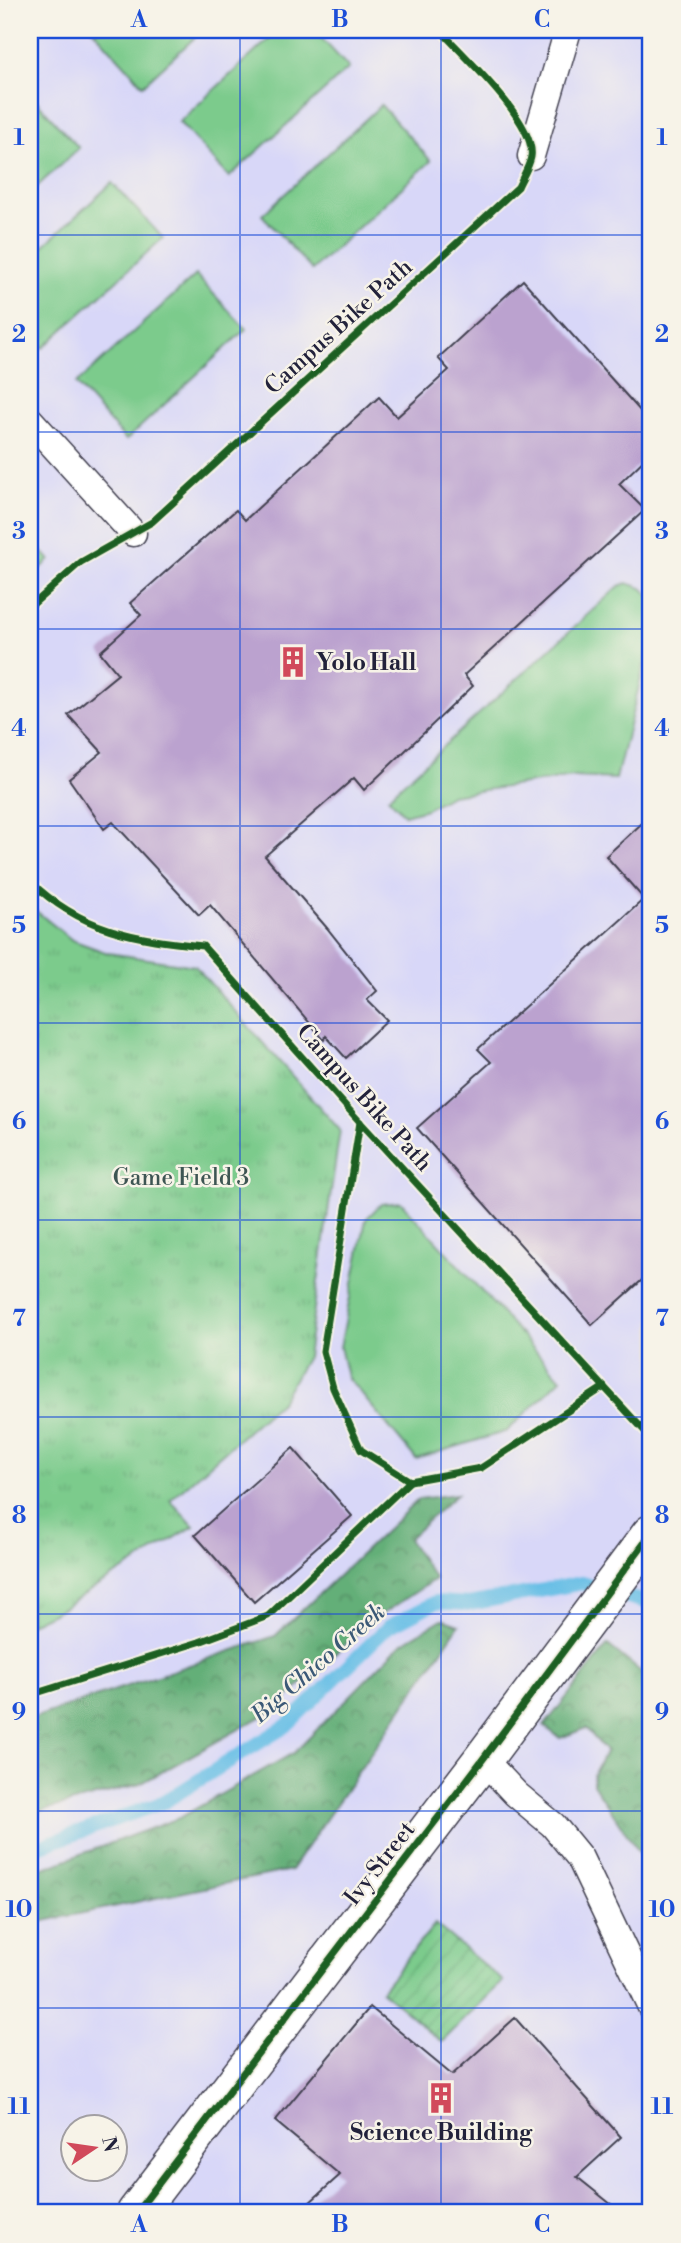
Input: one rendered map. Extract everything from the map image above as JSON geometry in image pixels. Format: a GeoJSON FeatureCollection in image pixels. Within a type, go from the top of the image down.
{"type":"FeatureCollection","features":[{"type":"Feature","properties":{"kind":"street","name":"Ivy Street"},"geometry":{"type":"LineString","coordinates":[[136,2213],[483,1759],[651,1534]]}},
{"type":"Feature","properties":{"kind":"lane"},"geometry":{"type":"LineString","coordinates":[[531,156],[568,30]]}},
{"type":"Feature","properties":{"kind":"lane"},"geometry":{"type":"LineString","coordinates":[[30,419],[133,533]]}},
{"type":"Feature","properties":{"kind":"lane"},"geometry":{"type":"LineString","coordinates":[[483,1759],[516,1794],[553,1825],[580,1858],[651,2007]]}},
{"type":"Feature","properties":{"kind":"shaded area"},"geometry":{"type":"Polygon","coordinates":[[[30,30],[651,30],[651,2213],[30,2213],[30,30]]]}},
{"type":"Feature","properties":{"kind":"green space"},"geometry":{"type":"Polygon","coordinates":[[[93,30],[203,30],[143,85],[93,30]]]}},
{"type":"Feature","properties":{"kind":"green space"},"geometry":{"type":"Polygon","coordinates":[[[279,30],[314,30],[349,68],[229,177],[179,122],[279,30]]]}},
{"type":"Feature","properties":{"kind":"green space"},"geometry":{"type":"Polygon","coordinates":[[[30,94],[79,148],[30,193],[30,94]]]}},
{"type":"Feature","properties":{"kind":"green space"},"geometry":{"type":"Polygon","coordinates":[[[381,105],[431,161],[312,270],[262,215],[381,105]]]}},
{"type":"Feature","properties":{"kind":"green space"},"geometry":{"type":"Polygon","coordinates":[[[112,183],[163,238],[43,348],[30,333],[30,258],[112,183]]]}},
{"type":"Feature","properties":{"kind":"green space"},"geometry":{"type":"Polygon","coordinates":[[[196,275],[246,329],[126,440],[76,384],[196,275]]]}},
{"type":"Feature","properties":{"kind":"green space"},"geometry":{"type":"Polygon","coordinates":[[[30,539],[50,560],[30,578],[30,539]]]}},
{"type":"Feature","properties":{"kind":"green space"},"geometry":{"type":"Polygon","coordinates":[[[627,583],[642,588],[651,597],[651,637],[616,779],[573,777],[451,795],[426,809],[405,815],[388,797],[619,586],[627,583]]]}},
{"type":"Feature","properties":{"kind":"green space","name":"Game Field 3"},"geometry":{"type":"Polygon","coordinates":[[[30,906],[72,940],[108,953],[195,966],[340,1130],[307,1357],[281,1401],[170,1500],[194,1526],[57,1611],[30,1624],[30,906]]]}},
{"type":"Feature","properties":{"kind":"green space"},"geometry":{"type":"Polygon","coordinates":[[[401,1202],[561,1379],[507,1431],[416,1459],[347,1377],[340,1347],[366,1219],[381,1204],[401,1202]]]}},
{"type":"Feature","properties":{"kind":"green space"},"geometry":{"type":"Polygon","coordinates":[[[457,1494],[408,1539],[435,1579],[369,1623],[272,1711],[140,1784],[30,1814],[30,1719],[275,1636],[419,1499],[457,1494]]]}},
{"type":"Feature","properties":{"kind":"green space"},"geometry":{"type":"Polygon","coordinates":[[[442,1619],[459,1625],[291,1870],[30,1924],[30,1873],[179,1818],[295,1752],[401,1644],[442,1619]]]}},
{"type":"Feature","properties":{"kind":"green space"},"geometry":{"type":"Polygon","coordinates":[[[608,1645],[651,1680],[651,1870],[593,1784],[593,1775],[606,1751],[586,1728],[560,1738],[544,1726],[608,1645]]]}},
{"type":"Feature","properties":{"kind":"green space"},"geometry":{"type":"Polygon","coordinates":[[[435,1924],[503,1981],[442,2042],[381,1990],[435,1924]]]}},
{"type":"Feature","properties":{"kind":"building","name":"Yolo Hall"},"geometry":{"type":"Polygon","coordinates":[[[523,280],[651,423],[651,453],[619,484],[645,510],[464,675],[473,686],[364,790],[354,778],[265,856],[377,991],[367,1000],[387,1020],[346,1058],[326,1036],[324,1040],[210,905],[199,915],[113,822],[104,829],[69,779],[102,752],[68,715],[118,674],[100,652],[141,615],[130,603],[236,510],[245,520],[379,397],[397,417],[449,370],[438,358],[523,280]]]}},
{"type":"Feature","properties":{"kind":"building"},"geometry":{"type":"Polygon","coordinates":[[[651,815],[651,1272],[592,1325],[417,1128],[491,1062],[478,1049],[644,899],[606,856],[651,815]]]}},
{"type":"Feature","properties":{"kind":"building"},"geometry":{"type":"Polygon","coordinates":[[[293,1448],[352,1516],[254,1602],[195,1535],[293,1448]]]}},
{"type":"Feature","properties":{"kind":"building","name":"Science Building"},"geometry":{"type":"Polygon","coordinates":[[[370,2007],[452,2075],[515,2018],[621,2137],[577,2177],[622,2213],[298,2213],[340,2175],[275,2121],[370,2007]]]}},
{"type":"Feature","properties":{"kind":"waterway","name":"Big Chico Creek"},"geometry":{"type":"LineString","coordinates":[[30,1850],[164,1802],[286,1726],[388,1627],[436,1602],[469,1604],[582,1583],[651,1604]]}},
{"type":"Feature","properties":{"kind":"cycle path","name":"Campus Bike Path"},"geometry":{"type":"LineString","coordinates":[[30,607],[81,562],[152,522],[518,187],[531,157],[530,143],[523,126],[496,90],[440,30]]}},
{"type":"Feature","properties":{"kind":"cycle path","name":"Campus Bike Path"},"geometry":{"type":"LineString","coordinates":[[30,881],[69,911],[110,930],[154,940],[203,946],[360,1122],[651,1438]]}},
{"type":"Feature","properties":{"kind":"cycle path","name":"Campus Bike Path"},"geometry":{"type":"LineString","coordinates":[[360,1122],[323,1351],[333,1388],[361,1450],[410,1481],[481,1468],[604,1387]]}},
{"type":"Feature","properties":{"kind":"cycle path"},"geometry":{"type":"LineString","coordinates":[[30,1695],[199,1642],[268,1616],[410,1481]]}},
{"type":"Feature","properties":{"kind":"cycle path"},"geometry":{"type":"LineString","coordinates":[[136,2213],[483,1759],[651,1534]]}},
{"type":"Feature","properties":{"kind":"place","name":"Yolo Hall"},"geometry":{"type":"Point","coordinates":[293,662]}},
{"type":"Feature","properties":{"kind":"place","name":"Science Building"},"geometry":{"type":"Point","coordinates":[441,2098]}}]}
